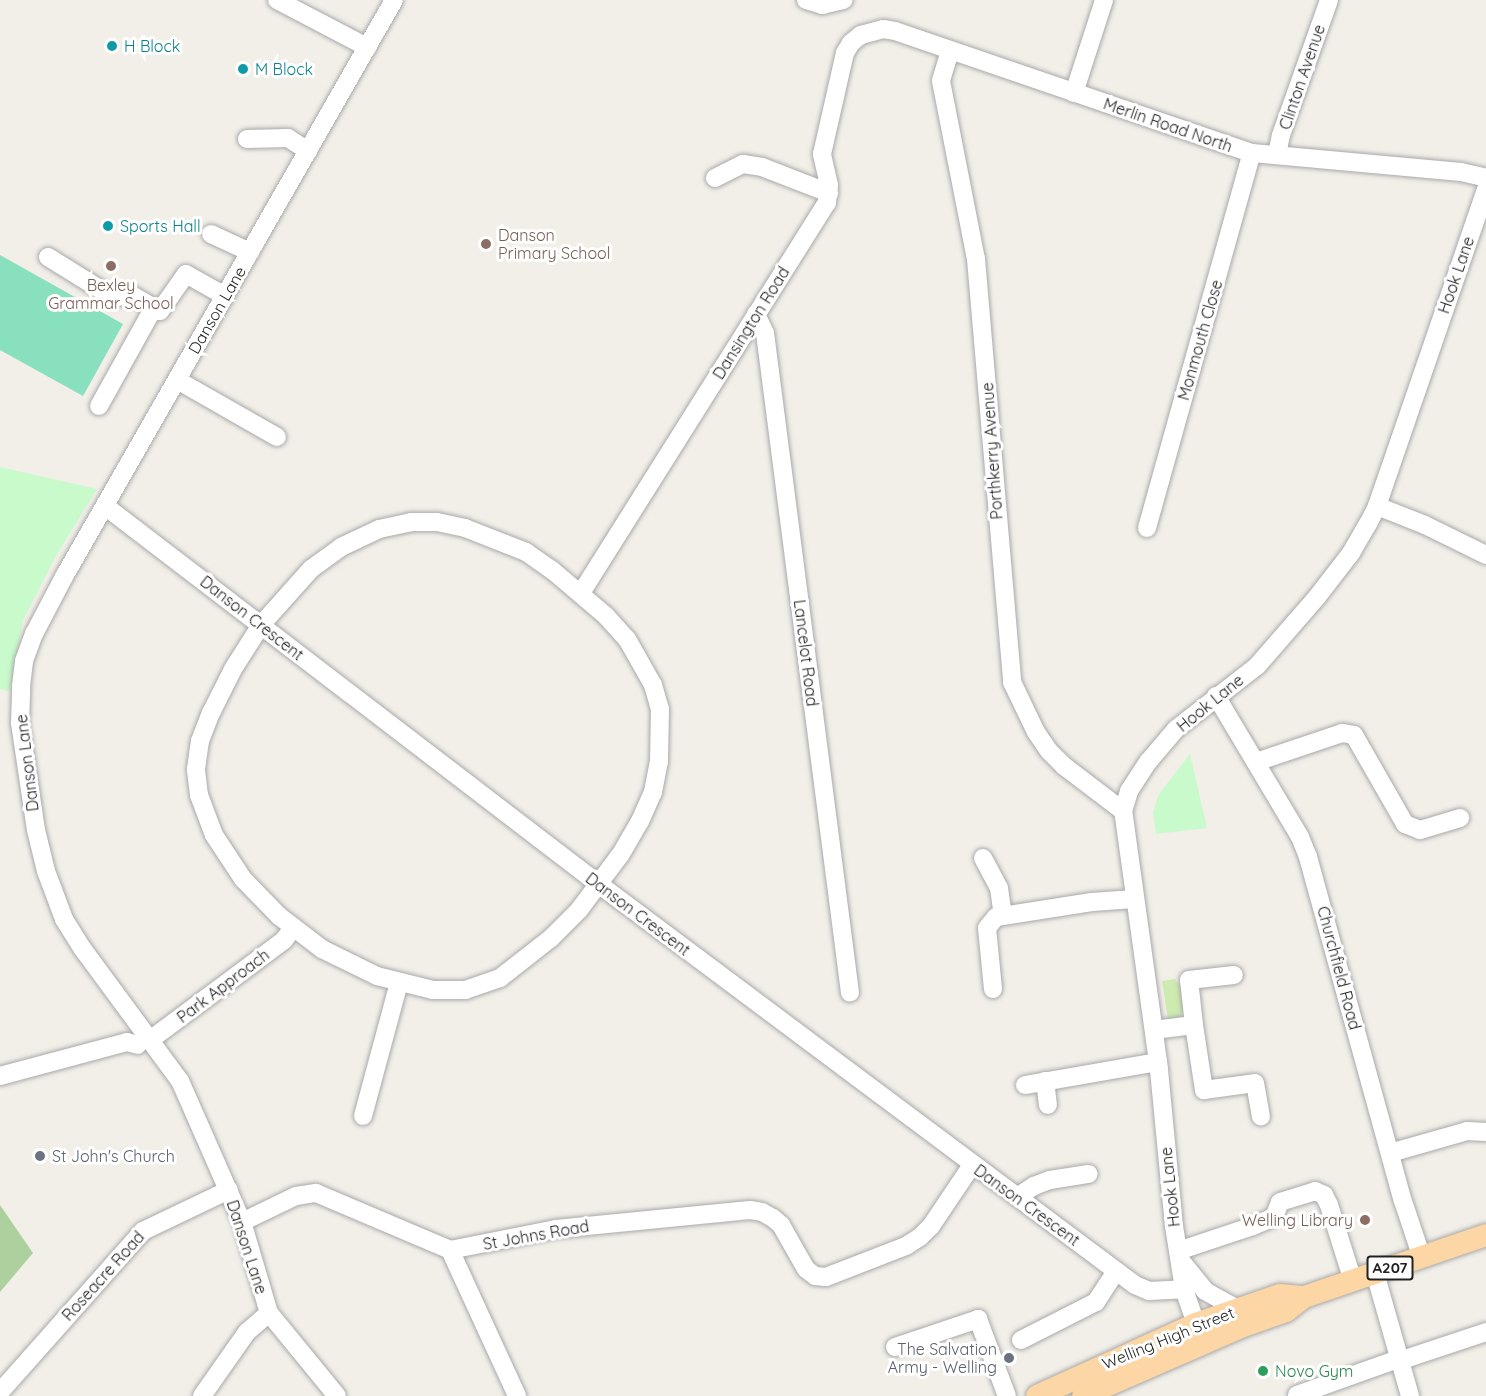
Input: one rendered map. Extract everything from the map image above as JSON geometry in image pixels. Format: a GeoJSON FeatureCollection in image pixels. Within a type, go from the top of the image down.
{"type":"FeatureCollection","features":[{"type":"Feature","properties":{"kind":"main road","name":"A207"},"geometry":{"type":"LineString","coordinates":[[1240,1318],[1286,1311],[1304,1297],[1486,1235]]}},
{"type":"Feature","properties":{"kind":"main road","name":"Welling High Street"},"geometry":{"type":"LineString","coordinates":[[1037,1396],[1126,1377],[1196,1324],[1240,1318]]}},
{"type":"Feature","properties":{"kind":"main road","name":"Welling High Street"},"geometry":{"type":"LineString","coordinates":[[1083,1396],[1126,1377],[1240,1318]]}},
{"type":"Feature","properties":{"kind":"street"},"geometry":{"type":"LineString","coordinates":[[277,0],[367,47]]}},
{"type":"Feature","properties":{"kind":"street","name":"Danson Lane"},"geometry":{"type":"LineString","coordinates":[[337,1396],[268,1313],[242,1222],[180,1081],[140,1042],[64,920],[46,871],[36,830],[20,723],[24,661],[34,634],[394,0]]}},
{"type":"Feature","properties":{"kind":"street"},"geometry":{"type":"LineString","coordinates":[[806,0],[822,5],[843,0]]}},
{"type":"Feature","properties":{"kind":"street"},"geometry":{"type":"LineString","coordinates":[[1074,93],[1104,0]]}},
{"type":"Feature","properties":{"kind":"street","name":"Clinton Avenue"},"geometry":{"type":"LineString","coordinates":[[1277,155],[1281,135],[1329,0]]}},
{"type":"Feature","properties":{"kind":"street","name":"Merlin Road North"},"geometry":{"type":"LineString","coordinates":[[829,193],[822,154],[845,53],[851,43],[861,35],[882,29],[895,31],[1252,153],[1461,172],[1486,178]]}},
{"type":"Feature","properties":{"kind":"street","name":"Porthkerry Avenue"},"geometry":{"type":"LineString","coordinates":[[950,51],[941,81],[976,259],[1012,682],[1036,732],[1049,751],[1064,766],[1123,811]]}},
{"type":"Feature","properties":{"kind":"street"},"geometry":{"type":"LineString","coordinates":[[247,139],[288,138],[308,151]]}},
{"type":"Feature","properties":{"kind":"street","name":"Monmouth Close"},"geometry":{"type":"LineString","coordinates":[[1147,528],[1252,153]]}},
{"type":"Feature","properties":{"kind":"street"},"geometry":{"type":"LineString","coordinates":[[715,178],[743,164],[762,166],[829,193]]}},
{"type":"Feature","properties":{"kind":"street","name":"Hook Lane"},"geometry":{"type":"LineString","coordinates":[[1196,1324],[1184,1289],[1179,1255],[1154,1030],[1123,811],[1129,791],[1148,762],[1176,729],[1257,666],[1317,597],[1351,553],[1377,506],[1486,189]]}},
{"type":"Feature","properties":{"kind":"street","name":"Dansington Road"},"geometry":{"type":"LineString","coordinates":[[581,593],[822,212],[829,193]]}},
{"type":"Feature","properties":{"kind":"street"},"geometry":{"type":"LineString","coordinates":[[211,234],[250,252]]}},
{"type":"Feature","properties":{"kind":"street"},"geometry":{"type":"LineString","coordinates":[[48,257],[114,298],[130,294],[160,310],[186,274],[225,297]]}},
{"type":"Feature","properties":{"kind":"street"},"geometry":{"type":"LineString","coordinates":[[99,406],[154,307]]}},
{"type":"Feature","properties":{"kind":"street","name":"Lancelot Road"},"geometry":{"type":"LineString","coordinates":[[756,315],[765,333],[850,993]]}},
{"type":"Feature","properties":{"kind":"street"},"geometry":{"type":"LineString","coordinates":[[177,380],[277,437]]}},
{"type":"Feature","properties":{"kind":"street","name":"Danson Crescent"},"geometry":{"type":"LineString","coordinates":[[105,506],[600,885],[1116,1271],[1149,1291],[1184,1289]]}},
{"type":"Feature","properties":{"kind":"street"},"geometry":{"type":"LineString","coordinates":[[1377,506],[1425,525],[1486,555]]}},
{"type":"Feature","properties":{"kind":"street"},"geometry":{"type":"LineString","coordinates":[[411,522],[437,522],[498,539],[526,552],[581,593],[627,639],[653,685],[660,709],[659,761],[653,792],[640,821],[600,885],[551,938],[500,978],[466,990],[433,990],[399,983],[349,964],[293,928],[260,899],[226,857],[205,817],[196,769],[200,741],[211,713],[233,669],[261,626],[311,569],[341,547],[379,529],[411,522]]}},
{"type":"Feature","properties":{"kind":"street","name":"Churchfield Road"},"geometry":{"type":"LineString","coordinates":[[1216,696],[1300,837],[1308,857],[1390,1153],[1422,1258]]}},
{"type":"Feature","properties":{"kind":"street"},"geometry":{"type":"LineString","coordinates":[[1256,762],[1342,733],[1354,735],[1406,824],[1420,830],[1460,818]]}},
{"type":"Feature","properties":{"kind":"street"},"geometry":{"type":"LineString","coordinates":[[983,858],[999,888],[1003,915]]}},
{"type":"Feature","properties":{"kind":"street"},"geometry":{"type":"LineString","coordinates":[[993,989],[987,928],[990,921],[1003,915],[1092,902],[1134,899]]}},
{"type":"Feature","properties":{"kind":"street","name":"Park Approach"},"geometry":{"type":"LineString","coordinates":[[140,1042],[284,939],[293,928]]}},
{"type":"Feature","properties":{"kind":"street"},"geometry":{"type":"LineString","coordinates":[[1234,975],[1189,980],[1204,1090],[1256,1083],[1261,1116]]}},
{"type":"Feature","properties":{"kind":"street"},"geometry":{"type":"LineString","coordinates":[[363,1116],[399,983]]}},
{"type":"Feature","properties":{"kind":"street"},"geometry":{"type":"LineString","coordinates":[[1154,1030],[1194,1025]]}},
{"type":"Feature","properties":{"kind":"street"},"geometry":{"type":"LineString","coordinates":[[3,1075],[140,1042]]}},
{"type":"Feature","properties":{"kind":"street"},"geometry":{"type":"LineString","coordinates":[[1025,1084],[1158,1062]]}},
{"type":"Feature","properties":{"kind":"street"},"geometry":{"type":"LineString","coordinates":[[1045,1082],[1048,1105]]}},
{"type":"Feature","properties":{"kind":"street"},"geometry":{"type":"LineString","coordinates":[[1390,1153],[1467,1131],[1486,1132]]}},
{"type":"Feature","properties":{"kind":"street","name":"St Johns Road"},"geometry":{"type":"LineString","coordinates":[[450,1250],[556,1229],[750,1210],[762,1212],[781,1225],[806,1269],[815,1276],[826,1277],[906,1246],[920,1237],[931,1226],[972,1165]]}},
{"type":"Feature","properties":{"kind":"street"},"geometry":{"type":"LineString","coordinates":[[1017,1197],[1034,1186],[1050,1180],[1089,1174]]}},
{"type":"Feature","properties":{"kind":"street","name":"Roseacre Road"},"geometry":{"type":"LineString","coordinates":[[0,1392],[143,1231],[229,1190]]}},
{"type":"Feature","properties":{"kind":"street"},"geometry":{"type":"LineString","coordinates":[[1240,1318],[1204,1291],[1179,1255],[1274,1217],[1280,1202],[1315,1191],[1324,1195],[1353,1281]]}},
{"type":"Feature","properties":{"kind":"street"},"geometry":{"type":"LineString","coordinates":[[242,1222],[296,1196],[316,1193],[450,1250],[518,1396]]}},
{"type":"Feature","properties":{"kind":"street"},"geometry":{"type":"LineString","coordinates":[[1022,1340],[1096,1302],[1116,1271]]}},
{"type":"Feature","properties":{"kind":"street"},"geometry":{"type":"LineString","coordinates":[[1375,1273],[1410,1396]]}},
{"type":"Feature","properties":{"kind":"street"},"geometry":{"type":"LineString","coordinates":[[202,1396],[247,1332],[268,1313]]}},
{"type":"Feature","properties":{"kind":"street"},"geometry":{"type":"LineString","coordinates":[[895,1347],[978,1318],[1007,1396]]}},
{"type":"Feature","properties":{"kind":"street"},"geometry":{"type":"LineString","coordinates":[[1297,1395],[1486,1332]]}},
{"type":"Feature","properties":{"kind":"green space"},"geometry":{"type":"Polygon","coordinates":[[[0,255],[123,324],[83,396],[0,350],[0,255]]]}},
{"type":"Feature","properties":{"kind":"green space"},"geometry":{"type":"Polygon","coordinates":[[[0,467],[97,489],[56,556],[23,620],[10,691],[0,689],[0,467]]]}},
{"type":"Feature","properties":{"kind":"green space"},"geometry":{"type":"Polygon","coordinates":[[[1190,754],[1207,828],[1156,834],[1153,812],[1159,794],[1190,754]]]}},
{"type":"Feature","properties":{"kind":"green space"},"geometry":{"type":"Polygon","coordinates":[[[1175,979],[1185,993],[1184,1007],[1180,1017],[1168,1019],[1162,981],[1175,979]]]}},
{"type":"Feature","properties":{"kind":"green space"},"geometry":{"type":"Polygon","coordinates":[[[0,1205],[33,1253],[0,1292],[0,1205]]]}},
{"type":"Feature","properties":{"kind":"place","name":"H Block"},"geometry":{"type":"Point","coordinates":[112,46]}},
{"type":"Feature","properties":{"kind":"place","name":"M Block"},"geometry":{"type":"Point","coordinates":[243,69]}},
{"type":"Feature","properties":{"kind":"place","name":"Sports Hall"},"geometry":{"type":"Point","coordinates":[108,226]}},
{"type":"Feature","properties":{"kind":"place","name":"Danson Primary School"},"geometry":{"type":"Point","coordinates":[486,244]}},
{"type":"Feature","properties":{"kind":"place","name":"Bexley Grammar School"},"geometry":{"type":"Point","coordinates":[111,266]}},
{"type":"Feature","properties":{"kind":"place","name":"St John's Church"},"geometry":{"type":"Point","coordinates":[40,1156]}},
{"type":"Feature","properties":{"kind":"place","name":"Welling Library"},"geometry":{"type":"Point","coordinates":[1365,1220]}},
{"type":"Feature","properties":{"kind":"place","name":"The Salvation Army - Welling"},"geometry":{"type":"Point","coordinates":[1009,1358]}},
{"type":"Feature","properties":{"kind":"place","name":"Novo Gym"},"geometry":{"type":"Point","coordinates":[1263,1371]}}]}
